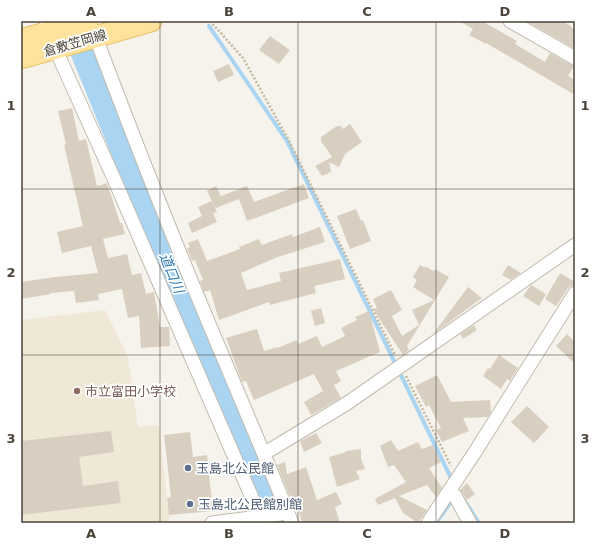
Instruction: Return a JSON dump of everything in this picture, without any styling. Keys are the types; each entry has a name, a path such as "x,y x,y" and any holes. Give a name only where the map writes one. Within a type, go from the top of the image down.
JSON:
{"main road":[{"name":"倉敷笠岡線","path":"21,40 91,26 151,21"},
{"name":"倉敷笠岡線","path":"21,58 50,34"}],"street":[{"path":"510,21 575,58"},
{"path":"91,26 143,161 223,357 265,453 289,516 212,523"},
{"path":"50,34 262,519"},
{"path":"265,453 346,404 575,245"},
{"path":"428,523 575,293"},
{"path":"449,491 455,496 470,523"}],"path":[{"path":"210,21 243,58 288,139 399,368 458,478"}],"shaded area":[{"name":"市立富田小学校","path":"105,310 128,357 138,427 159,425 170,523 21,523 21,320"}],"building":[{"path":"459,21 482,21 517,41 515,44 545,62 550,53 574,66 568,76 575,80 575,95 486,43 469,35 473,29"},
{"path":"526,21 562,21 571,26 575,30 575,49"},
{"path":"270,36 290,50 279,64 259,50"},
{"path":"229,64 234,75 218,82 213,71"},
{"path":"72,108 79,141 86,139 97,186 107,183 125,234 103,239 108,258 127,254 132,275 141,273 146,294 154,292 160,327 169,327 170,346 141,348 139,316 128,318 122,289 98,294 99,300 76,303 74,291 51,293 21,299 21,282 98,273 91,246 62,253 57,232 83,226 64,145 66,144 58,111"},
{"path":"350,124 362,142 345,154 339,167 329,162 331,172 322,176 315,166 332,157 321,141 321,137 337,126 341,126 343,129"},
{"path":"304,184 309,198 247,221 239,199 216,208 214,205 217,212 213,213 217,222 192,233 188,223 202,216 198,207 212,201 207,191 216,186 221,196 247,186 254,202"},
{"path":"356,209 361,221 363,220 371,241 350,249 337,216"},
{"path":"320,227 325,242 275,258 241,273 247,290 281,281 279,273 340,259 345,279 314,286 316,293 270,305 269,302 219,320 210,290 204,292 200,281 203,280 195,260 192,261 187,248 190,247 188,243 198,239 207,261 240,249 239,247 259,239 262,245 292,234 293,237"},
{"path":"420,265 433,271 435,269 449,277 407,346 409,350 403,355 373,309 377,308 373,299 391,290 402,310 392,316 402,336 419,325 412,310 434,300 413,287 417,280 413,277"},
{"path":"508,265 521,273 511,280 502,275"},
{"path":"560,273 575,282 575,284 568,288 556,306 545,299"},
{"path":"531,285 546,294 539,306 523,296"},
{"path":"468,287 482,298 433,334"},
{"path":"321,308 325,323 315,326 311,311"},
{"path":"369,311 380,352 336,371 341,381 334,385 341,398 311,415 304,402 323,391 314,374 254,400 246,381 242,382 226,338 257,329 264,351 277,348 297,340 298,344 317,336 322,347 345,336 341,328 357,320 355,317"},
{"path":"474,325 477,330 463,339 460,334"},
{"path":"567,334 575,342 575,364 556,346"},
{"path":"499,355 518,368 510,381 507,379 501,389 483,376 488,368 490,369"},
{"path":"437,375 451,402 490,400 491,412 488,417 463,418 469,431 442,442 436,430 441,428 429,405 426,407 415,386"},
{"path":"527,406 549,427 534,443 511,422"},
{"path":"111,431 114,452 79,457 83,486 118,481 121,503 21,515 21,441"},
{"path":"190,432 193,457 207,455 213,511 169,515 167,498 171,497 164,435"},
{"path":"316,433 322,443 304,452 300,441"},
{"path":"391,440 398,451 418,442 422,449 433,445 441,462 429,468 442,488 436,497 427,485 399,496 427,510 418,523 403,513 395,498 378,505 375,499 406,482 394,465 388,467 380,446"},
{"path":"361,449 361,459 365,469 356,471 360,479 337,487 329,457 346,451"},
{"path":"285,462 287,474 306,467 317,500 336,492 342,504 335,507 340,523 302,523 295,497 292,498 289,494 277,465"},
{"path":"467,483 475,494 467,500 460,490"}],"waterway":[{"name":"道口川","path":"70,23 256,479 278,523"},
{"path":"209,26 287,141 451,478"},
{"path":"436,523 453,499"},
{"path":"464,500 479,523"}],"place":[{"name":"市立富田小学校","path":"77,391"},
{"name":"玉島北公民館","path":"188,468"},
{"name":"玉島北公民館別館","path":"190,504"}]}
